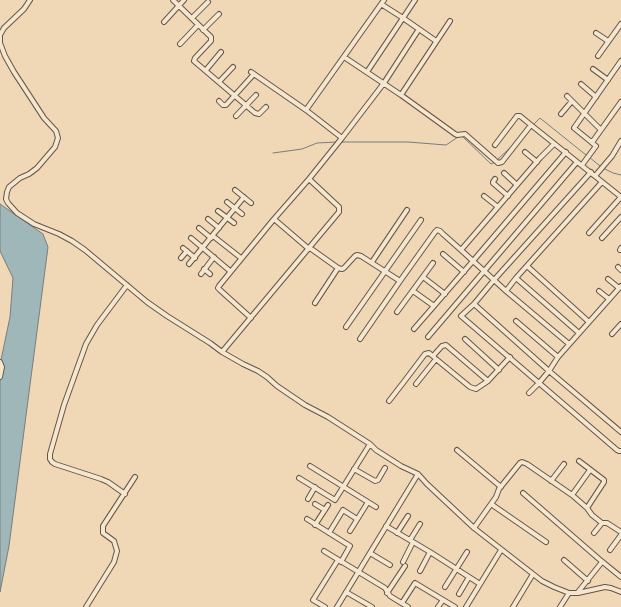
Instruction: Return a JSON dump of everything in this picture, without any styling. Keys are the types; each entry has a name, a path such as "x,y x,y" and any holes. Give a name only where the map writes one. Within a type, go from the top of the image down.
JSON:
{"street":[{"path":"30,0 24,9 4,28 0,35 0,43 14,72 44,118 56,131 58,138 55,147 37,168 20,178 9,187 6,199 17,213 27,221 72,241 85,250 147,302 167,316 222,352 258,371 305,405 328,417 401,466 418,474 426,484 474,528 533,574 554,587 569,592 578,593 606,587 621,592"},
{"path":"173,0 211,37 211,41 196,56 194,61 255,113 259,114 266,107"},
{"path":"164,22 184,0"},
{"path":"366,72 415,0"},
{"path":"192,18 208,2"},
{"path":"306,110 382,2 436,41"},
{"path":"204,30 219,14"},
{"path":"400,95 450,21"},
{"path":"598,56 621,24"},
{"path":"180,44 198,25"},
{"path":"251,318 218,288 219,286 342,138 384,83 418,29"},
{"path":"596,33 608,42"},
{"path":"206,70 221,52"},
{"path":"344,56 455,134 465,134 498,163 502,162 531,125"},
{"path":"582,165 596,146 574,128 621,61"},
{"path":"219,82 233,66"},
{"path":"593,69 608,80"},
{"path":"219,101 225,106 253,73 306,110 342,138"},
{"path":"581,84 596,97"},
{"path":"236,116 256,95"},
{"path":"567,96 601,130"},
{"path":"561,114 572,101"},
{"path":"591,142 593,142 621,102"},
{"path":"495,145 517,116 520,116 621,197 589,233"},
{"path":"595,176 612,156 621,141"},
{"path":"462,250 554,144"},
{"path":"525,152 537,162"},
{"path":"414,329 566,152"},
{"path":"428,337 577,162"},
{"path":"591,172 474,304 461,316 617,450 621,451"},
{"path":"504,173 517,186"},
{"path":"222,352 338,214 340,209 339,207 309,179"},
{"path":"495,179 493,183 508,196"},
{"path":"506,290 602,182"},
{"path":"236,190 251,203"},
{"path":"484,196 498,207"},
{"path":"189,264 244,197"},
{"path":"227,202 242,214"},
{"path":"372,262 407,210"},
{"path":"218,211 234,223"},
{"path":"602,238 621,217"},
{"path":"208,219 219,228"},
{"path":"274,219 309,248 338,268 344,268 357,255 372,262 400,281"},
{"path":"346,327 421,220"},
{"path":"199,228 241,258"},
{"path":"360,338 437,230 462,250 494,280 569,344"},
{"path":"191,238 230,271"},
{"path":"182,248 195,258"},
{"path":"181,258 187,251"},
{"path":"443,254 464,272"},
{"path":"201,274 214,257"},
{"path":"397,312 433,263"},
{"path":"527,266 589,322"},
{"path":"315,303 338,268"},
{"path":"204,269 210,274"},
{"path":"423,277 444,294"},
{"path":"516,278 579,333"},
{"path":"529,393 549,371 569,344 620,287 608,279"},
{"path":"125,494 101,479 55,464 50,459 50,454 64,405 86,344 97,325 127,285"},
{"path":"413,291 434,306"},
{"path":"599,291 609,299"},
{"path":"474,304 549,371 621,432"},
{"path":"516,321 558,357"},
{"path":"612,334 621,324"},
{"path":"465,339 499,370"},
{"path":"416,384 442,346 446,344 488,381"},
{"path":"389,401 425,354 429,353 474,389 488,381 510,358"},
{"path":"0,362 2,367 0,377"},
{"path":"299,478 335,500 370,444"},
{"path":"458,450 501,487"},
{"path":"578,461 604,480 587,508"},
{"path":"474,528 501,487 522,462 572,495 602,523 607,522 621,533 610,550"},
{"path":"551,481 564,464"},
{"path":"310,466 376,507"},
{"path":"354,469 375,482 378,480 385,468"},
{"path":"572,495 590,470"},
{"path":"337,607 418,474"},
{"path":"86,607 114,562 117,552 114,541 102,532 104,526 125,494 134,477"},
{"path":"308,499 315,487"},
{"path":"523,493 621,577"},
{"path":"350,531 368,502"},
{"path":"315,504 325,510"},
{"path":"315,525 328,504"},
{"path":"491,504 546,542"},
{"path":"329,533 343,510 357,519"},
{"path":"397,533 408,516"},
{"path":"306,519 350,546 313,600 325,607"},
{"path":"594,533 602,523"},
{"path":"387,593 404,564 420,524"},
{"path":"386,526 480,584"},
{"path":"466,607 501,550"},
{"path":"324,551 385,588 387,593 408,607"},
{"path":"420,571 430,552"},
{"path":"445,588 467,552"},
{"path":"370,553 390,565"},
{"path":"564,560 588,581"},
{"path":"578,593 602,562"},
{"path":"513,607 533,574"},
{"path":"459,594 469,577"},
{"path":"402,603 415,583 455,607"},
{"path":"346,592 372,607"},
{"path":"560,607 569,592"},
{"path":"438,607 443,600"}],"water":[{"path":"0,204 43,234 48,247 9,546 0,592 0,369 10,317 13,278 0,251"}],"waterway":[{"path":"533,125 540,118 586,155"},
{"path":"462,136 491,164 495,162"},
{"path":"342,142 408,142 446,145 458,137"},
{"path":"273,153 302,149 317,143 337,142"},
{"path":"497,160 512,146"},
{"path":"589,157 600,166"},
{"path":"603,168 621,175"}]}
